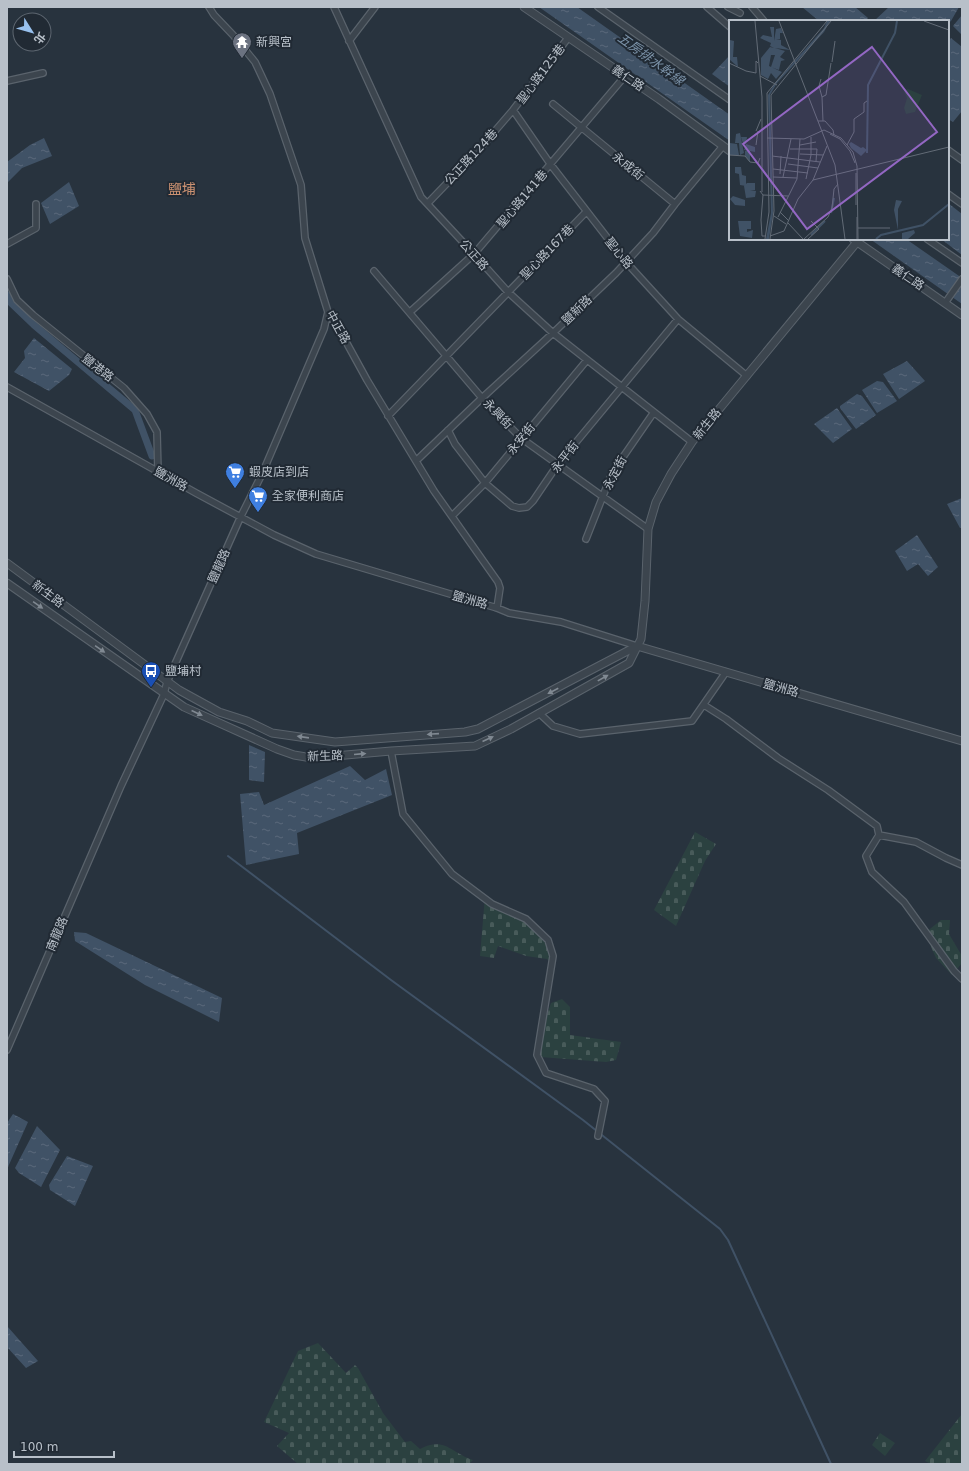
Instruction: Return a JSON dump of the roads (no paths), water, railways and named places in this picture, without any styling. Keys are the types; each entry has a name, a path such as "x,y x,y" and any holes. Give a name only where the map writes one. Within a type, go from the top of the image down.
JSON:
{"street":[{"name":"中正路","path":"209,7 214,15 255,62 270,94 301,186 305,238 328,312 339,329 366,380 417,460 434,491 498,582 500,588 497,608"},
{"name":"公正路","path":"334,7 421,197 508,292 553,333 692,442"},
{"path":"349,41 375,7"},
{"name":"義仁路","path":"524,7 659,99 729,150"},
{"path":"598,7 729,99"},
{"path":"706,7 729,26"},
{"path":"728,7 740,13"},
{"path":"752,7 763,20"},
{"name":"聖心路125巷","path":"513,110 568,38"},
{"path":"7,80 43,73"},
{"name":"聖心路141巷","path":"410,312 474,254 625,76"},
{"name":"永成街","path":"553,104 675,204"},
{"name":"聖心路","path":"513,110 551,165 626,262 678,319 747,376"},
{"name":"公正路124巷","path":"428,203 476,153 513,110"},
{"name":"鹽新路","path":"417,460 553,333 626,262 653,233 723,146"},
{"path":"949,151 962,160"},
{"path":"949,195 962,204"},
{"path":"7,244 36,228 36,204"},
{"name":"聖心路167巷","path":"388,416 586,212"},
{"name":"義仁路","path":"857,240 946,301 962,315"},
{"name":"新生路","path":"7,583 184,707 251,738 294,755 312,758 475,746 511,729 629,663 641,639 645,601 648,529 656,502 671,474 692,442 857,240"},
{"path":"928,240 962,263"},
{"name":"永興街","path":"374,271 482,398 521,438 648,529"},
{"name":"鹽港路","path":"7,279 17,300 32,315 124,388 147,414 157,432 158,472"},
{"path":"946,301 962,279"},
{"name":"鹽龍路","path":"107,818 164,694 167,682 241,516 262,474 324,329 328,312"},
{"name":"永平街","path":"448,430 455,444 485,483 512,506 519,508 527,507 533,501 558,464 678,319"},
{"name":"永安街","path":"452,516 485,483 587,360"},
{"name":"鹽洲路","path":"7,387 274,535 316,554 497,608 509,613 561,622 637,646 962,741"},
{"name":"永定街","path":"586,539 612,473 654,412"},
{"name":"新生路","path":"7,563 179,690 220,712 247,721 272,733 335,742 478,730 637,646"},
{"path":"539,713 552,726 580,734 692,721 726,672"},
{"path":"704,705 726,719 778,758 828,790 877,826 879,835 866,856 872,872 904,902 954,971 962,979"},
{"path":"391,751 403,814 452,874 492,904 526,919 548,940 553,956 537,1055 546,1073 594,1089 605,1100 598,1136"},
{"name":"南龍路","path":"7,1050 107,818"},
{"path":"879,835 916,842 962,865"}],"water":[{"path":"539,7 577,7 729,114 729,140"},
{"path":"802,7 855,7 868,18 866,20 818,20"},
{"path":"889,7 959,7 949,22 949,20 875,20"},
{"path":"962,15 962,35 953,26"},
{"path":"951,38 962,47 962,111 953,122 949,120 949,40"},
{"path":"729,56 729,86 712,74"},
{"path":"44,138 52,156 22,168 8,182 7,162 30,145"},
{"path":"69,182 79,206 50,224 41,203"},
{"path":"949,204 962,214 962,255 942,240 949,240"},
{"path":"871,240 907,240 962,278 962,304"},
{"path":"34,338 72,369 69,375 49,391 14,372 25,358 24,351"},
{"path":"907,361 925,381 899,399 883,374"},
{"path":"877,381 883,382 897,401 877,413 862,390"},
{"path":"857,394 862,396 876,415 856,429 840,406"},
{"path":"837,408 852,429 833,443 814,424"},
{"path":"962,498 962,528 960,528 947,504"},
{"path":"917,535 938,567 928,576 918,564 907,571 895,551"},
{"path":"249,745 265,752 264,782 249,780"},
{"path":"350,766 365,780 386,769 392,795 297,833 299,854 246,865 240,794 259,792 264,805"},
{"path":"74,932 86,933 222,998 219,1022 145,985 75,941"},
{"path":"13,1114 28,1122 8,1167 7,1123"},
{"path":"37,1126 60,1150 41,1187 19,1173 15,1168"},
{"path":"67,1156 93,1166 75,1206 50,1190 49,1185"},
{"path":"7,1326 38,1361 26,1368 7,1347"}],"waterway":[{"path":"7,295 11,303 34,325 135,410 152,456"},
{"path":"228,856 391,980 583,1120 720,1229 728,1240 831,1464"}],"place":[{"name":"新興宮","path":"242,59"},
{"name":"蝦皮店到店","path":"235,489"},
{"name":"全家便利商店","path":"258,513"},
{"name":"鹽埔村","path":"151,688"}],"district":[{"name":"鹽埔","path":"182,189"}],"water label":[{"name":"五房排水幹線","path":"651,59"}]}
